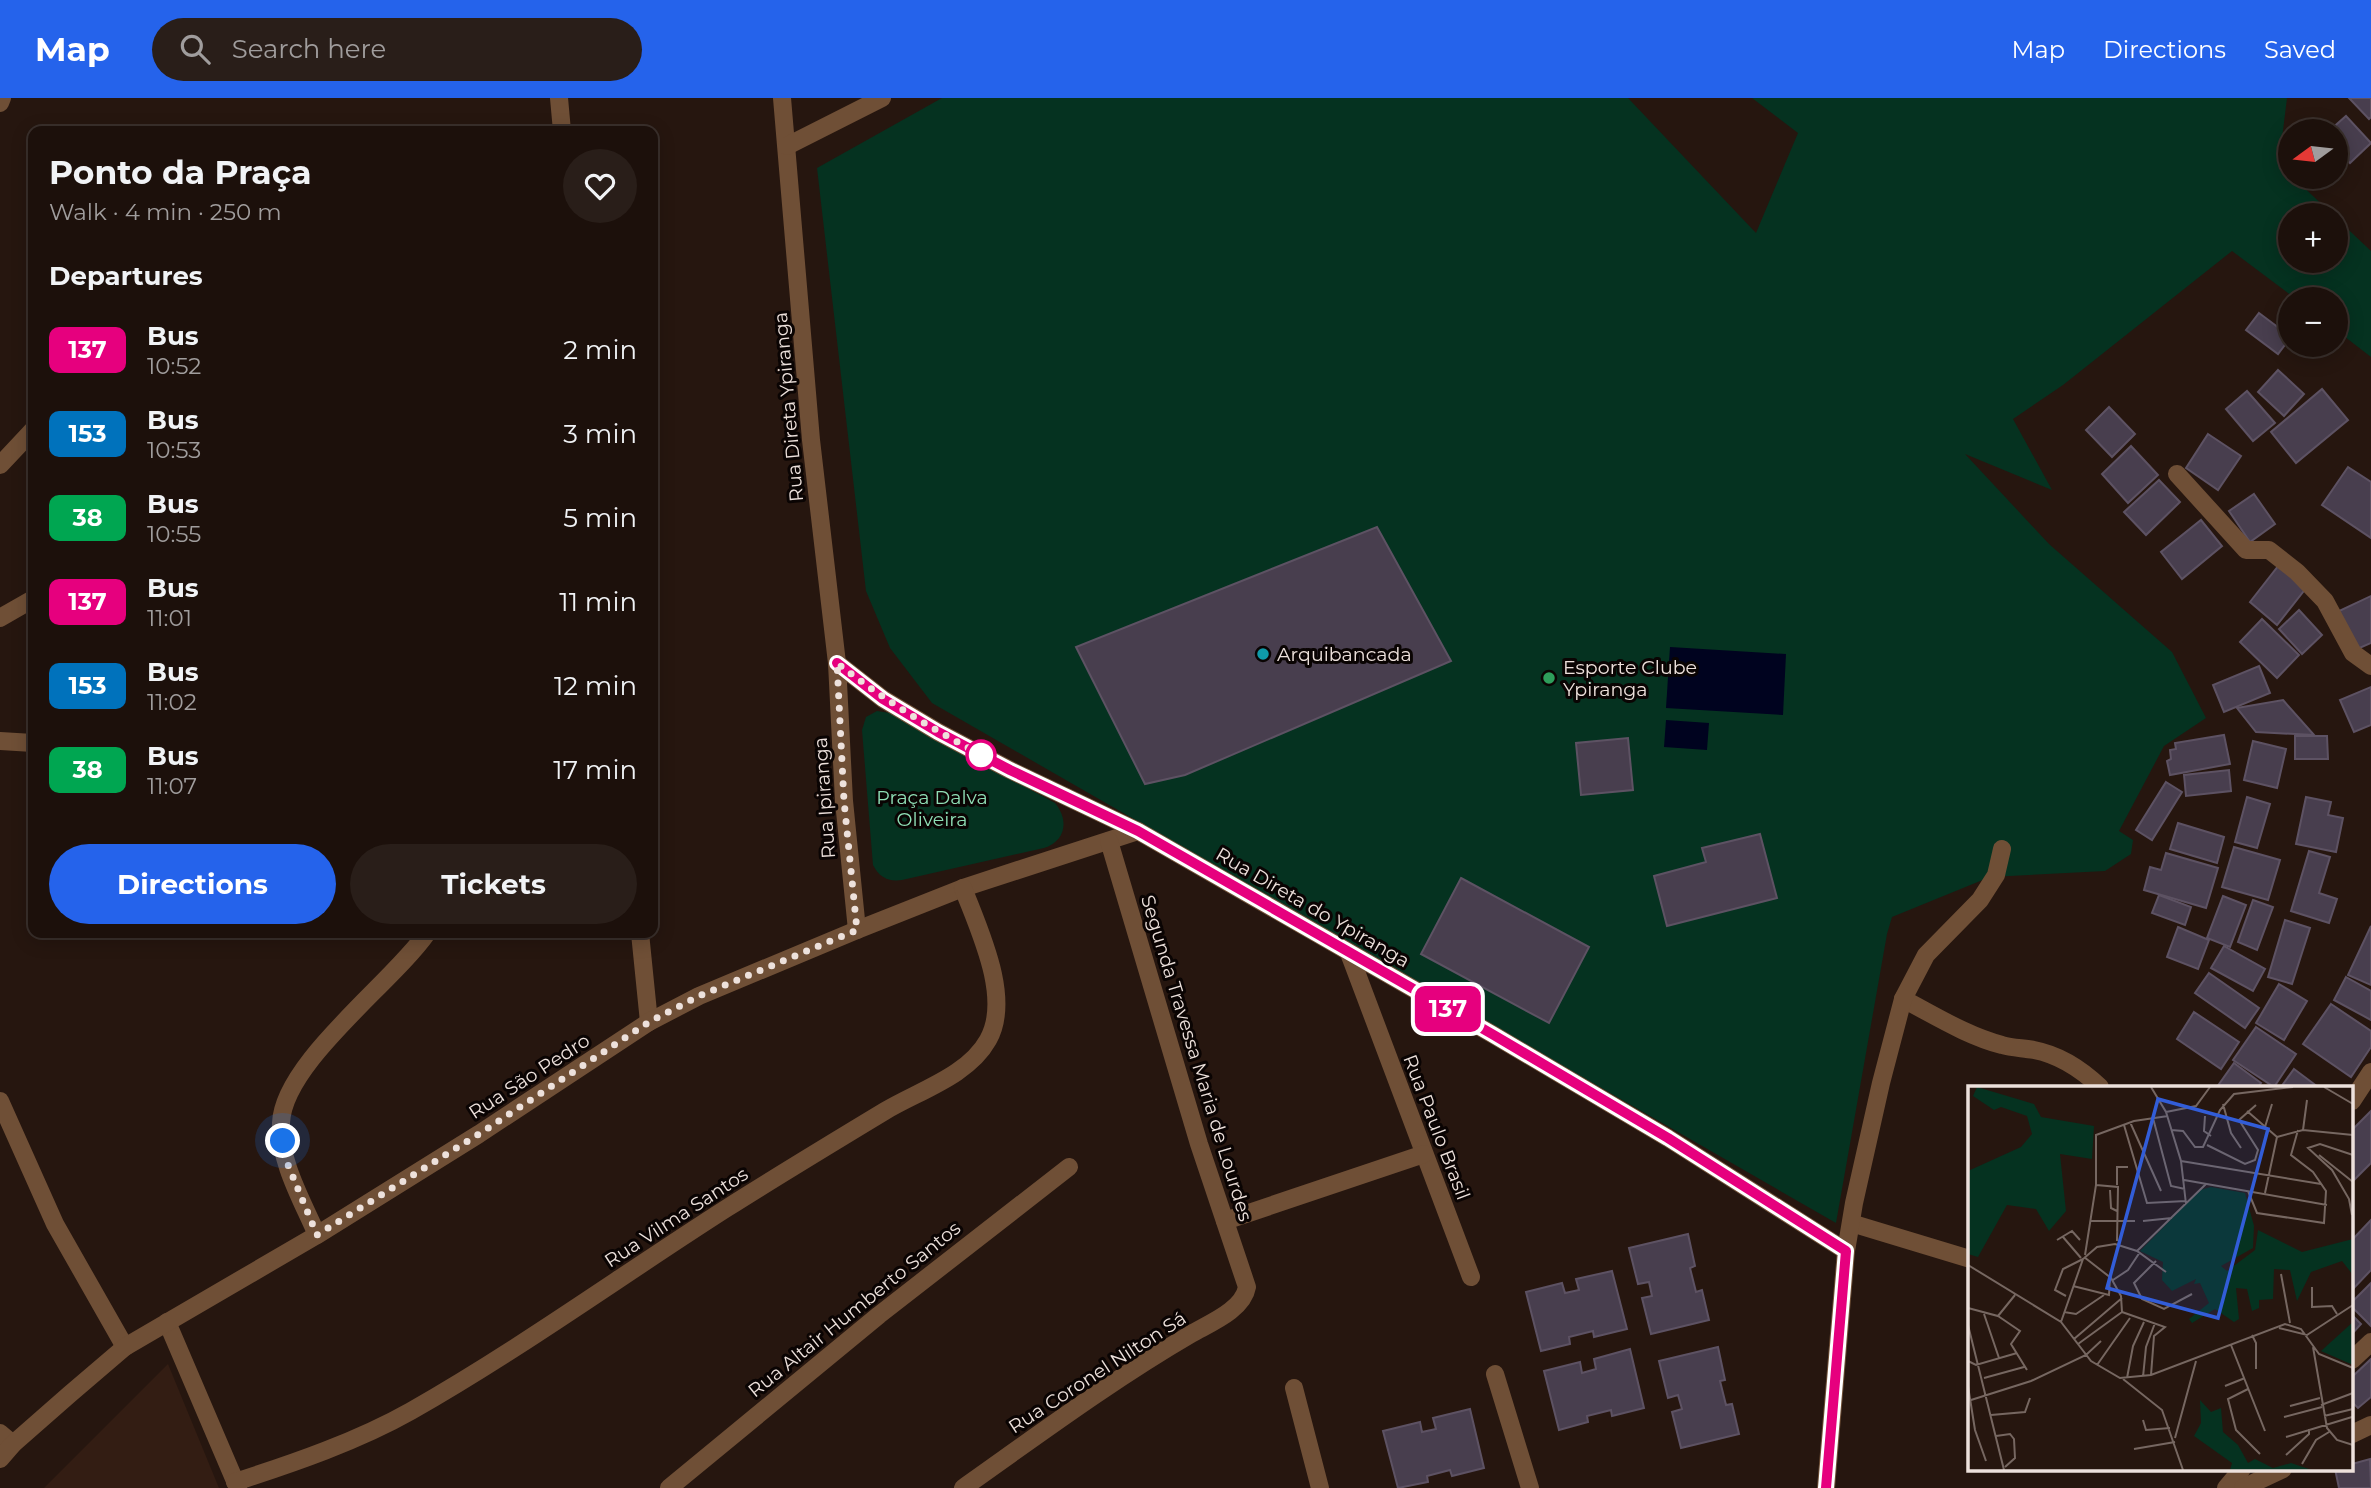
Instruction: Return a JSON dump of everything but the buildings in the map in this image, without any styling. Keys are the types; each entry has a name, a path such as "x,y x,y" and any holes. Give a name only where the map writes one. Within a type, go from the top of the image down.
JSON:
{"street":[{"path":"559,98 562,126"},
{"path":"782,98 787,146 882,98"},
{"name":"Rua Direta Ypiranga","path":"787,146 813,453 837,663"},
{"path":"1,464 28,435"},
{"path":"2177,474 2246,550 2269,550 2297,572 2325,601 2353,653 2371,666"},
{"path":"0,618 28,602"},
{"name":"Rua Direta do Ypiranga","path":"837,663 883,699 938,732 1010,770 1138,831 1492,1034 1668,1138 1846,1251"},
{"name":"Rua Ipiranga","path":"837,663 844,801 857,930"},
{"path":"0,741 28,743"},
{"name":"Rua São Pedro","path":"0,1459 6,1439 125,1347 317,1235 479,1134 649,1022 699,996 963,888 1138,831"},
{"name":"Segunda Travessa Maria de Lourdes","path":"1109,841 1195,1130 1247,1287"},
{"path":"1826,1488 1846,1251 1863,1158 1903,999 1926,955 1980,900 1996,875 2002,849"},
{"name":"Rua Vilma Santos","path":"237,1485 340,1444 410,1412 727,1208 970,1062 988,1040 995,1021 997,995 988,954 963,888"},
{"path":"317,1235 286,1160 281,1123 286,1098 300,1073 422,938"},
{"path":"640,938 649,1022"},
{"name":"Rua Paulo Brasil","path":"1349,953 1471,1277"},
{"path":"1903,999 1968,1032 2001,1045 2038,1051 2064,1060 2099,1086"},
{"path":"2354,1098 2371,1072"},
{"path":"0,1101 55,1224 125,1347"},
{"path":"1225,1221 1424,1154"},
{"name":"Rua Altair Humberto Santos","path":"668,1488 879,1315 1069,1167"},
{"path":"1851,1223 1968,1258"},
{"name":"Rua Coronel Nilton Sá","path":"962,1488 1146,1361 1219,1318 1245,1296 1247,1287"},
{"path":"167,1322 237,1485"},
{"path":"2354,1358 2371,1342"},
{"path":"1494,1374 1530,1488"},
{"path":"1294,1388 1320,1488"},
{"path":"2354,1433 2371,1425"},
{"path":"2226,1488 2241,1470"},
{"path":"2243,1488 2281,1470"}],"shaded area":[{"path":"168,1364 219,1488 44,1488"}],"green space":[{"name":"Esporte Clube Ypiranga","path":"942,98 1628,98 1756,233 1798,133 1752,98 2287,98 2284,119 2278,119 2278,189 2306,189 2320,203 2278,203 2278,273 2348,273 2348,229 2371,251 2371,357 2348,339 2348,287 2280,287 2232,251 2063,385 2013,419 2052,490 1965,454 2049,544 2172,652 2206,718 2164,746 2119,831 2133,840 2131,854 2105,871 1990,877 1892,917 1836,1223 932,703 890,648 866,591 817,168"},
{"name":"Praça Dalva Oliveira","path":"877,711 890,713 1055,803 1062,816 1061,835 1044,848 902,880 881,876 873,865 862,730 866,717"}],"water":[{"path":"1670,647 1786,654 1783,715 1666,708"},
{"path":"1666,720 1709,723 1707,750 1664,747"}],"bus line":[{"name":"137","path":"837,663 883,699 938,732 1010,770 1138,831 1492,1034 1668,1138 1846,1251 1826,1488"}],"place":[{"name":"Arquibancada","path":"1263,654"},
{"name":"Esporte Clube Ypiranga","path":"1549,678"}],"route":[{"path":"283,1141 286,1160 317,1235 479,1134 649,1022 699,996 857,930 844,801 837,663 883,699 986,757 981,755"}]}
